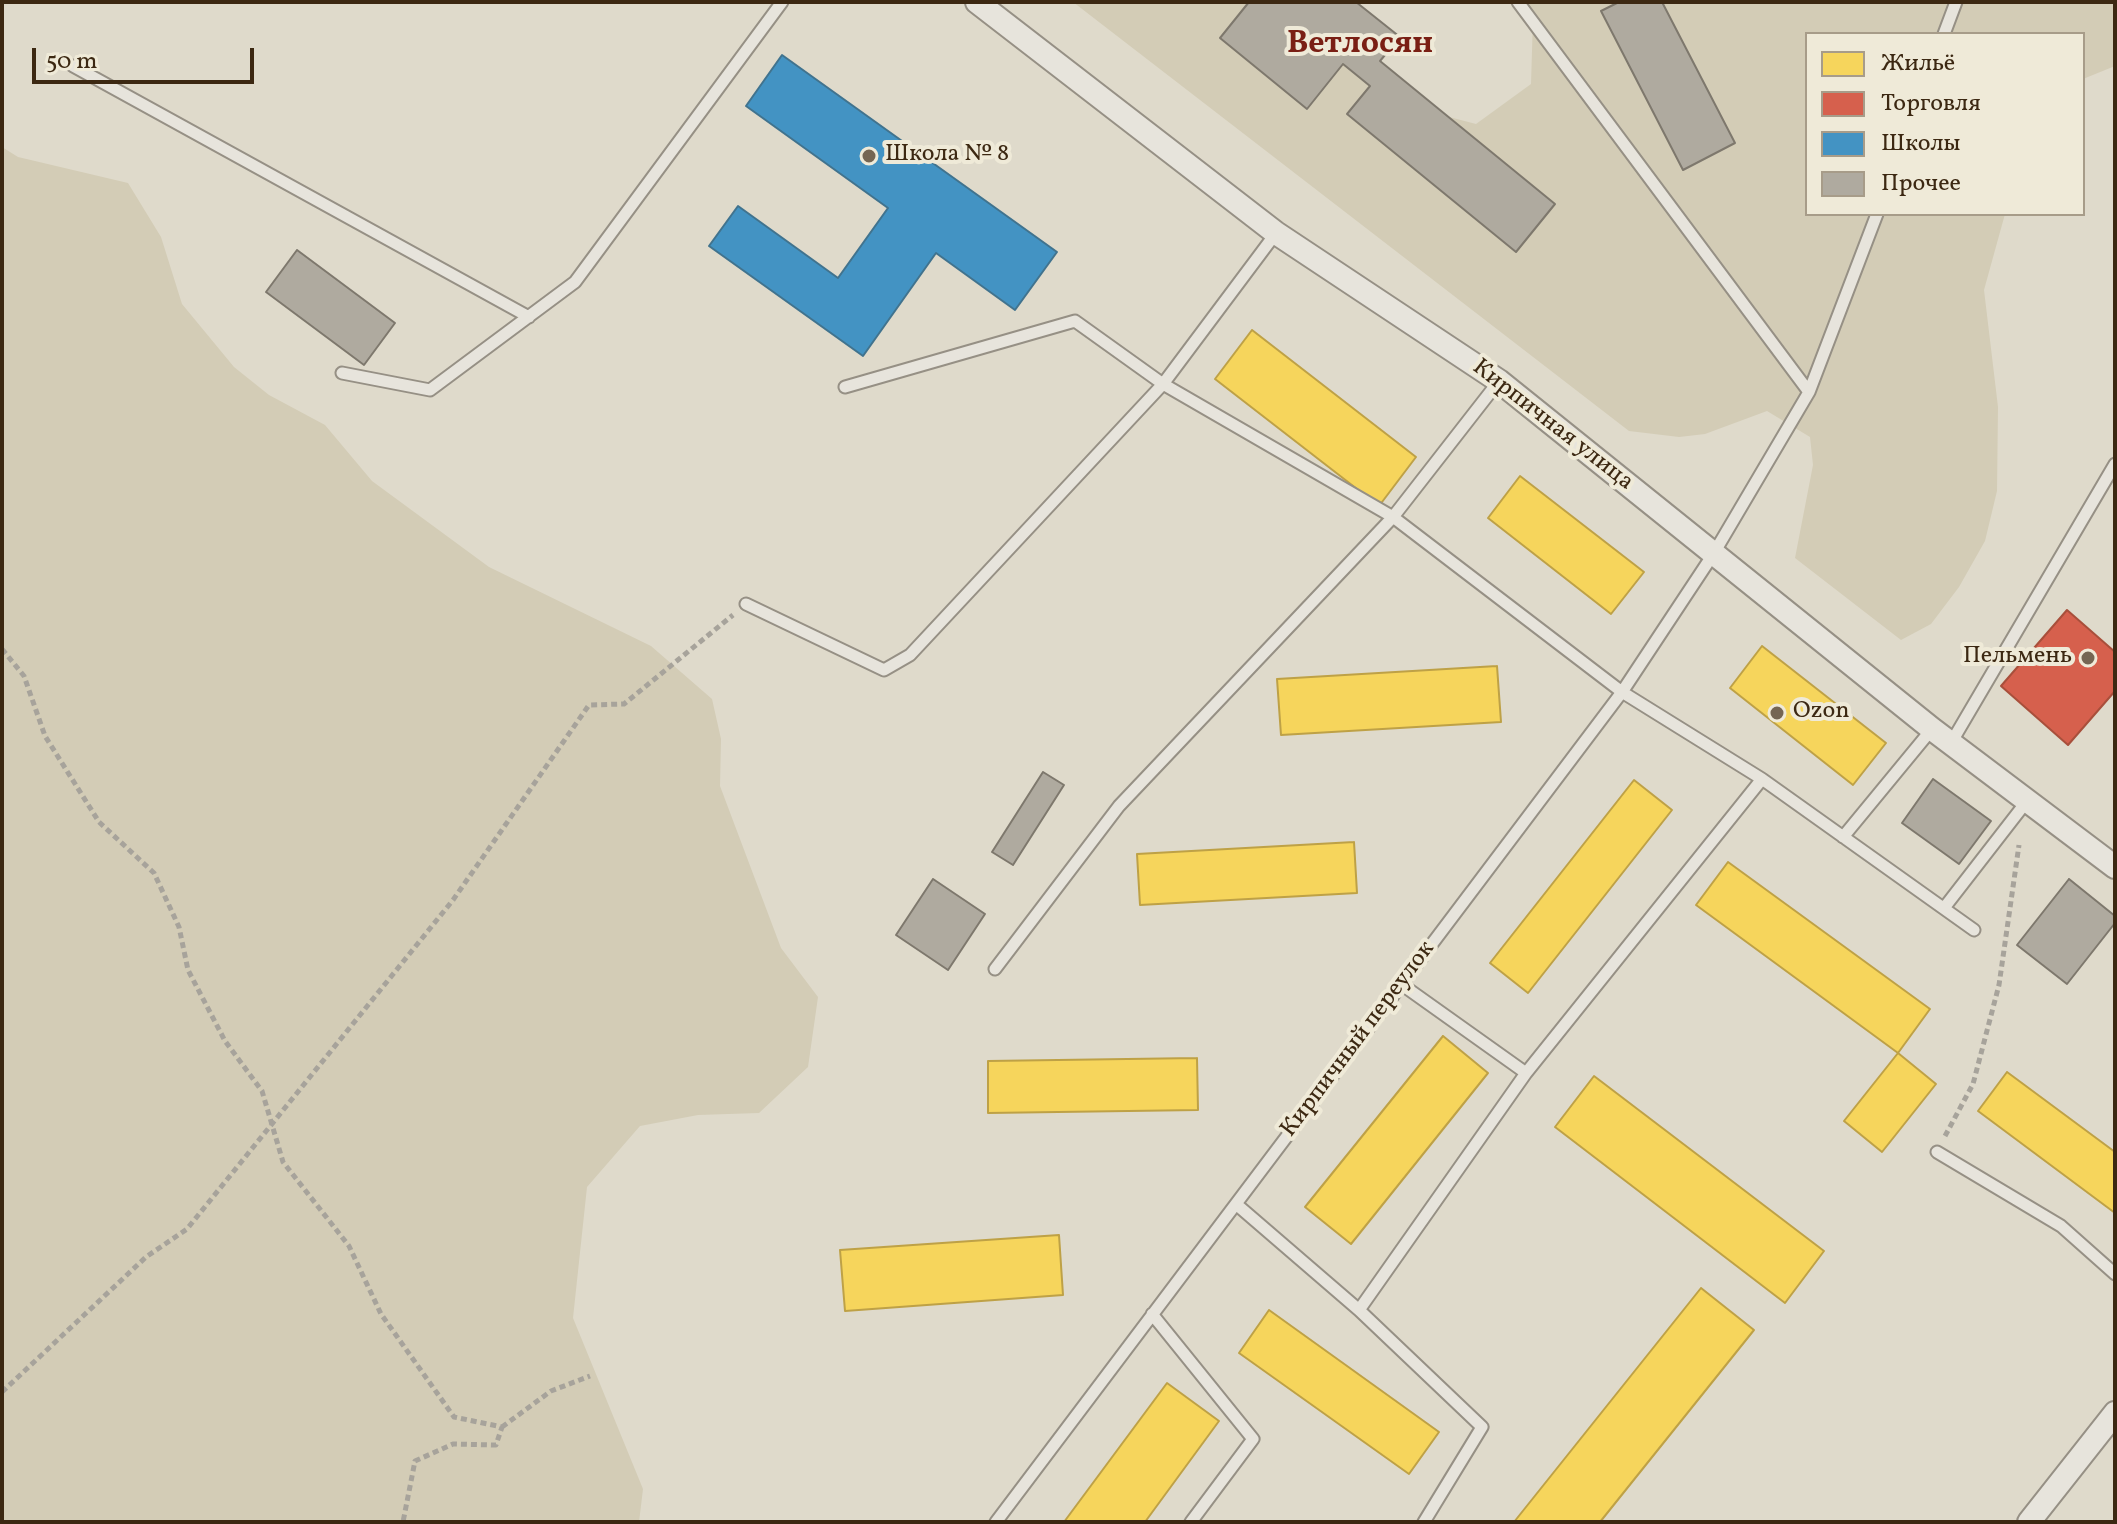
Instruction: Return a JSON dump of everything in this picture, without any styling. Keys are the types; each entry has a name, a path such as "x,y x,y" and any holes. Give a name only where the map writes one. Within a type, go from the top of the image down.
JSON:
{"street":[{"name":"Кирпичная улица","path":"977,2 1276,233 1499,381 1932,729 2115,867"},
{"path":"2029,1522 2115,1413"}],"lane":[{"path":"342,373 430,390 575,282 782,2"},
{"path":"1518,2 1809,392"},
{"path":"1945,32 1956,2"},
{"path":"73,66 529,317"},
{"name":"Кирпичный переулок","path":"996,1522 1622,692 1714,553 1809,392 1876,216"},
{"path":"746,604 884,670 910,655 1163,384 1276,233"},
{"path":"845,387 1075,321 1163,384 1393,517 1622,692 1762,779 1974,930"},
{"path":"995,969 1119,806 1393,517 1499,381"},
{"path":"1951,743 2115,464"},
{"path":"1843,837 1932,729"},
{"path":"1359,1310 1526,1073 1762,779"},
{"path":"1944,908 2027,801"},
{"path":"1401,984 1526,1073"},
{"path":"1937,1152 2061,1226 2115,1274"},
{"path":"1236,1204 1359,1310 1482,1427 1424,1522"},
{"path":"1152,1314 1253,1439 1191,1522"}],"path":[{"path":"2,1392 146,1257 187,1229 453,900 589,705 624,704 746,604"},
{"path":"2,649 24,676 45,736 99,822 154,873 179,927 188,970 225,1041 262,1091 283,1162 349,1246 381,1314 454,1417 502,1427"},
{"path":"1937,1152 1973,1084 1999,985 2027,801"},
{"path":"403,1522 415,1461 453,1444 496,1445 502,1427 551,1391 590,1376"}],"shaded area":[{"path":"1073,2 1265,2 1411,107 1476,124 1531,84 1533,18 1527,2 2115,2 2115,66 2085,78 2085,32 1805,32 1805,216 2004,216 1984,290 1998,407 1997,491 1985,541 1959,587 1931,624 1901,640 1795,558 1813,465 1810,437 1767,411 1705,434 1679,437 1629,431"},
{"path":"2,147 18,157 128,183 161,237 182,304 234,367 269,395 325,425 372,481 489,567 651,646 712,699 721,739 720,786 781,948 818,997 808,1067 759,1113 698,1115 640,1126 587,1187 573,1318 643,1489 639,1522 2,1522"}],"building: Жильё":[{"path":"1252,330 1416,457 1379,506 1215,379"},
{"path":"1520,476 1644,572 1611,614 1488,518"},
{"path":"1762,646 1886,743 1853,785 1730,688"},
{"path":"1497,666 1501,722 1281,735 1277,679"},
{"path":"1634,780 1672,810 1528,993 1490,963"},
{"path":"1354,842 1357,893 1140,905 1137,854"},
{"path":"1728,862 1930,1009 1898,1053 1696,905"},
{"path":"1443,1036 1488,1073 1351,1244 1305,1207"},
{"path":"1898,1053 1936,1084 1882,1152 1844,1121"},
{"path":"1197,1058 1198,1110 988,1113 988,1061"},
{"path":"2007,1072 2115,1152 2115,1213 1978,1111"},
{"path":"1594,1076 1824,1251 1785,1303 1555,1127"},
{"path":"1059,1235 1063,1295 845,1311 840,1250"},
{"path":"1701,1288 1754,1330 1600,1522 1514,1522"},
{"path":"1269,1310 1439,1432 1409,1474 1239,1353"},
{"path":"1167,1383 1219,1421 1145,1522 1064,1522"}],"building: Торговля":[{"path":"2067,610 2115,652 2115,691 2068,745 2001,686"}],"building: Школы":[{"name":"Школа № 8","path":"782,55 1057,252 1015,310 936,253 863,356 709,246 738,206 838,278 888,208 746,106"}],"building: Прочее":[{"path":"1249,2 1356,2 1400,37 1380,61 1555,204 1516,252 1347,114 1370,86 1343,64 1307,109 1220,38"},
{"path":"1619,2 1662,2 1735,143 1683,170 1601,11"},
{"path":"297,250 395,323 364,365 266,292"},
{"path":"1043,772 1064,785 1013,865 992,852"},
{"path":"1933,779 1991,821 1959,864 1902,823"},
{"path":"933,879 985,914 948,970 896,935"},
{"path":"2069,879 2115,916 2115,923 2067,984 2017,945"}],"place":[{"name":"Школа № 8","path":"869,156"},
{"name":"Пельмень","path":"2088,658"},
{"name":"Ozon","path":"1777,713"}],"district":[{"name":"Ветлосян","path":"1360,46"}]}
